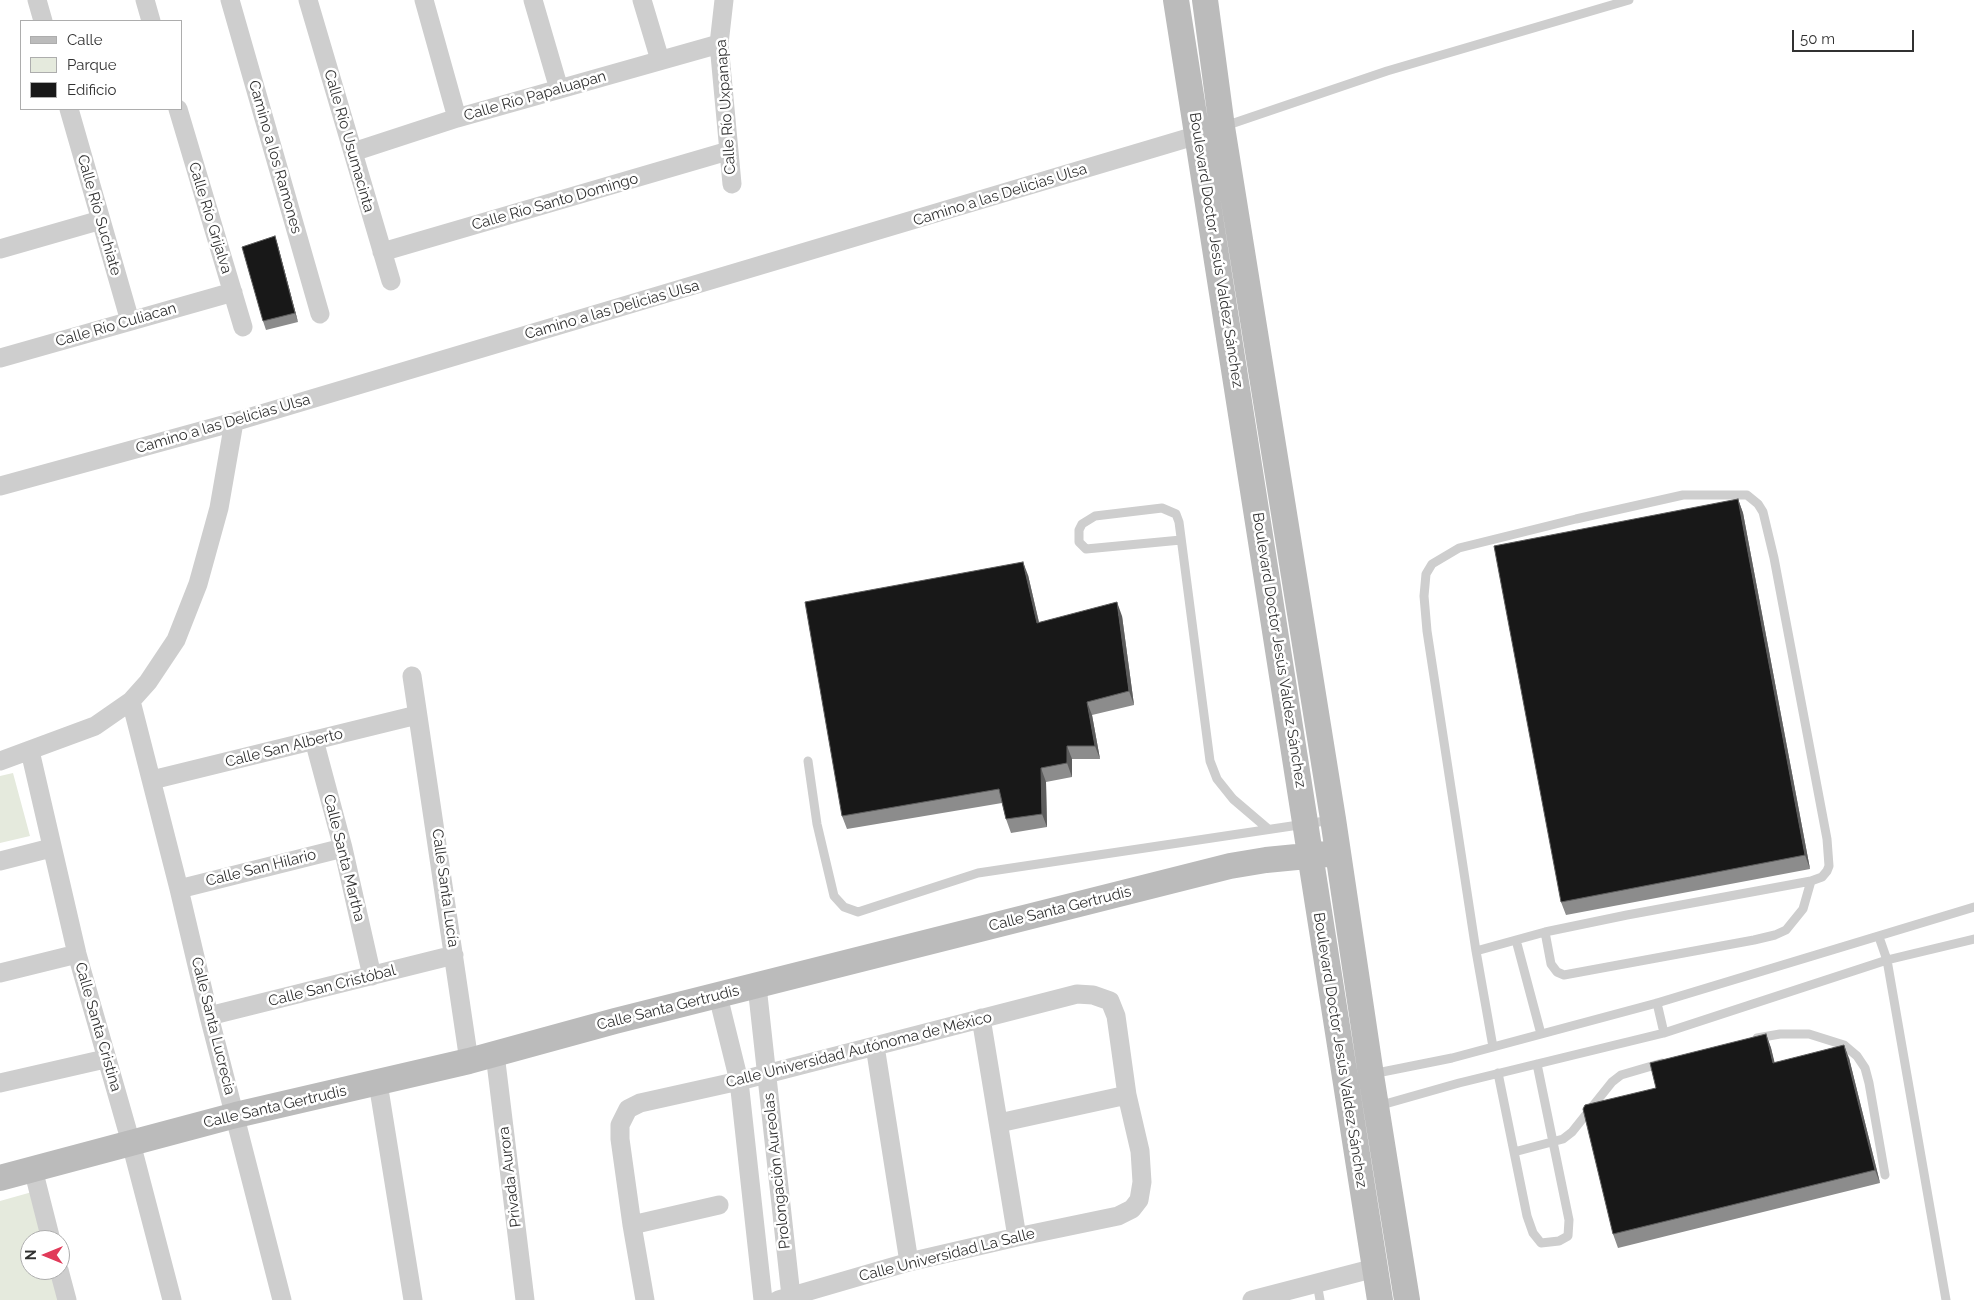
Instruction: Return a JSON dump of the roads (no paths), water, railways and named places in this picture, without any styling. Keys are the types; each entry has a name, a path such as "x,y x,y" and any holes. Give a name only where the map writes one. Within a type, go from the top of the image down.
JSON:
{"main road":[{"name":"Boulevard Doctor Jesús Valdez Sánchez","path":"1176,0 1380,1300"},
{"name":"Boulevard Doctor Jesús Valdez Sánchez","path":"1205,0 1222,127 1333,819 1407,1300"},
{"name":"Calle Santa Gertrudis","path":"0,1178 236,1115 469,1061 1230,866 1309,854 1338,853"}],"street":[{"path":"37,0 43,20"},
{"path":"145,0 151,20"},
{"name":"Camino a los Ramones","path":"230,0 320,314"},
{"name":"Calle Río Usumacinta","path":"308,0 391,281"},
{"path":"424,0 457,118"},
{"path":"533,0 559,89"},
{"path":"642,0 660,60"},
{"name":"Calle Río Uxpanapa","path":"724,0 719,44 732,184"},
{"name":"Calle Río Papaluapan","path":"353,152 457,118 719,44"},
{"name":"Calle Río Suchiate","path":"68,110 130,321"},
{"name":"Calle Río Grijalva","path":"178,110 243,327"},
{"name":"Camino a las Delicias Ulsa","path":"0,486 234,422 1222,127"},
{"name":"Calle Río Santo Domingo","path":"382,252 728,151"},
{"path":"0,247 101,220"},
{"name":"Calle Río Culiacan","path":"0,358 232,292"},
{"path":"0,761 30,752 95,726 131,701 161,664 176,640 190,607 219,508 234,422"},
{"name":"Calle Santa Lucía","path":"412,676 469,1061"},
{"name":"Calle Santa Lucrecia","path":"131,701 179,889 208,1016 236,1115 282,1300"},
{"name":"Calle San Alberto","path":"152,780 417,715"},
{"name":"Calle Santa Martha","path":"314,740 343,848 372,976"},
{"name":"Calle Santa Cristina","path":"30,752 77,954 131,1143 172,1300"},
{"path":"0,861 51,848"},
{"name":"Calle San Hilario","path":"179,889 343,848"},
{"path":"0,973 77,954"},
{"name":"Calle San Cristóbal","path":"208,1016 454,955"},
{"name":"Prolongación Aureolas","path":"757,986 767,1074 784,1298"},
{"name":"Calle Universidad Autónoma de México","path":"632,1224 620,1125 628,1109 640,1103 739,1082 1077,994 1104,998 1113,1006 1127,1095"},
{"name":"Prolongación Aureolas","path":"718,996 739,1082 763,1300"},
{"path":"982,1018 1017,1237"},
{"path":"875,1046 909,1262"},
{"name":"Privada Aurora","path":"494,1054 525,1300"},
{"path":"0,1082 106,1059"},
{"path":"378,1083 413,1300"},
{"path":"1000,1123 1127,1095"},
{"name":"Calle Universidad La Salle","path":"784,1298 909,1262 1118,1216 1132,1209 1139,1200 1142,1182 1140,1150 1127,1095"},
{"path":"33,1169 48,1230"},
{"path":"646,1300 632,1224 720,1205"},
{"path":"1252,1300 1319,1292 1375,1268"},
{"path":"62,1280 67,1300"}],"lane":[{"path":"1222,127 1387,71 1629,0"},
{"path":"1476,951 1545,932 1811,882 1825,874 1829,866 1827,839 1774,558 1763,512 1758,504 1747,495 1683,494 1459,548 1432,564 1426,574 1424,596 1427,631 1476,951 1493,1047"},
{"path":"1181,540 1086,549 1079,542 1078,530 1082,524 1095,516 1162,508 1176,514 1179,522 1210,761 1217,780 1233,799 1268,828"},
{"path":"808,761 817,824 834,896 844,908 858,912 978,873 1333,819"},
{"path":"1545,932 1551,964 1557,972 1564,975 1745,942 1775,935 1786,930 1803,909 1811,882"},
{"path":"1371,1074 1452,1058 1657,1003 1974,907"},
{"path":"1879,937 1887,960 1946,1300"},
{"path":"1376,1106 1498,1073 1664,1033 1887,960 1974,939"},
{"path":"1516,940 1541,1034"},
{"path":"1657,1003 1664,1033"},
{"path":"1746,1041 1780,1034 1809,1034 1844,1045 1857,1056 1865,1068 1869,1083 1885,1175"},
{"path":"1514,1152 1553,1142 1572,1132 1612,1082 1621,1075 1668,1061"},
{"path":"1498,1073 1533,1233 1541,1243 1559,1241 1568,1236 1569,1220 1537,1064"}]}
